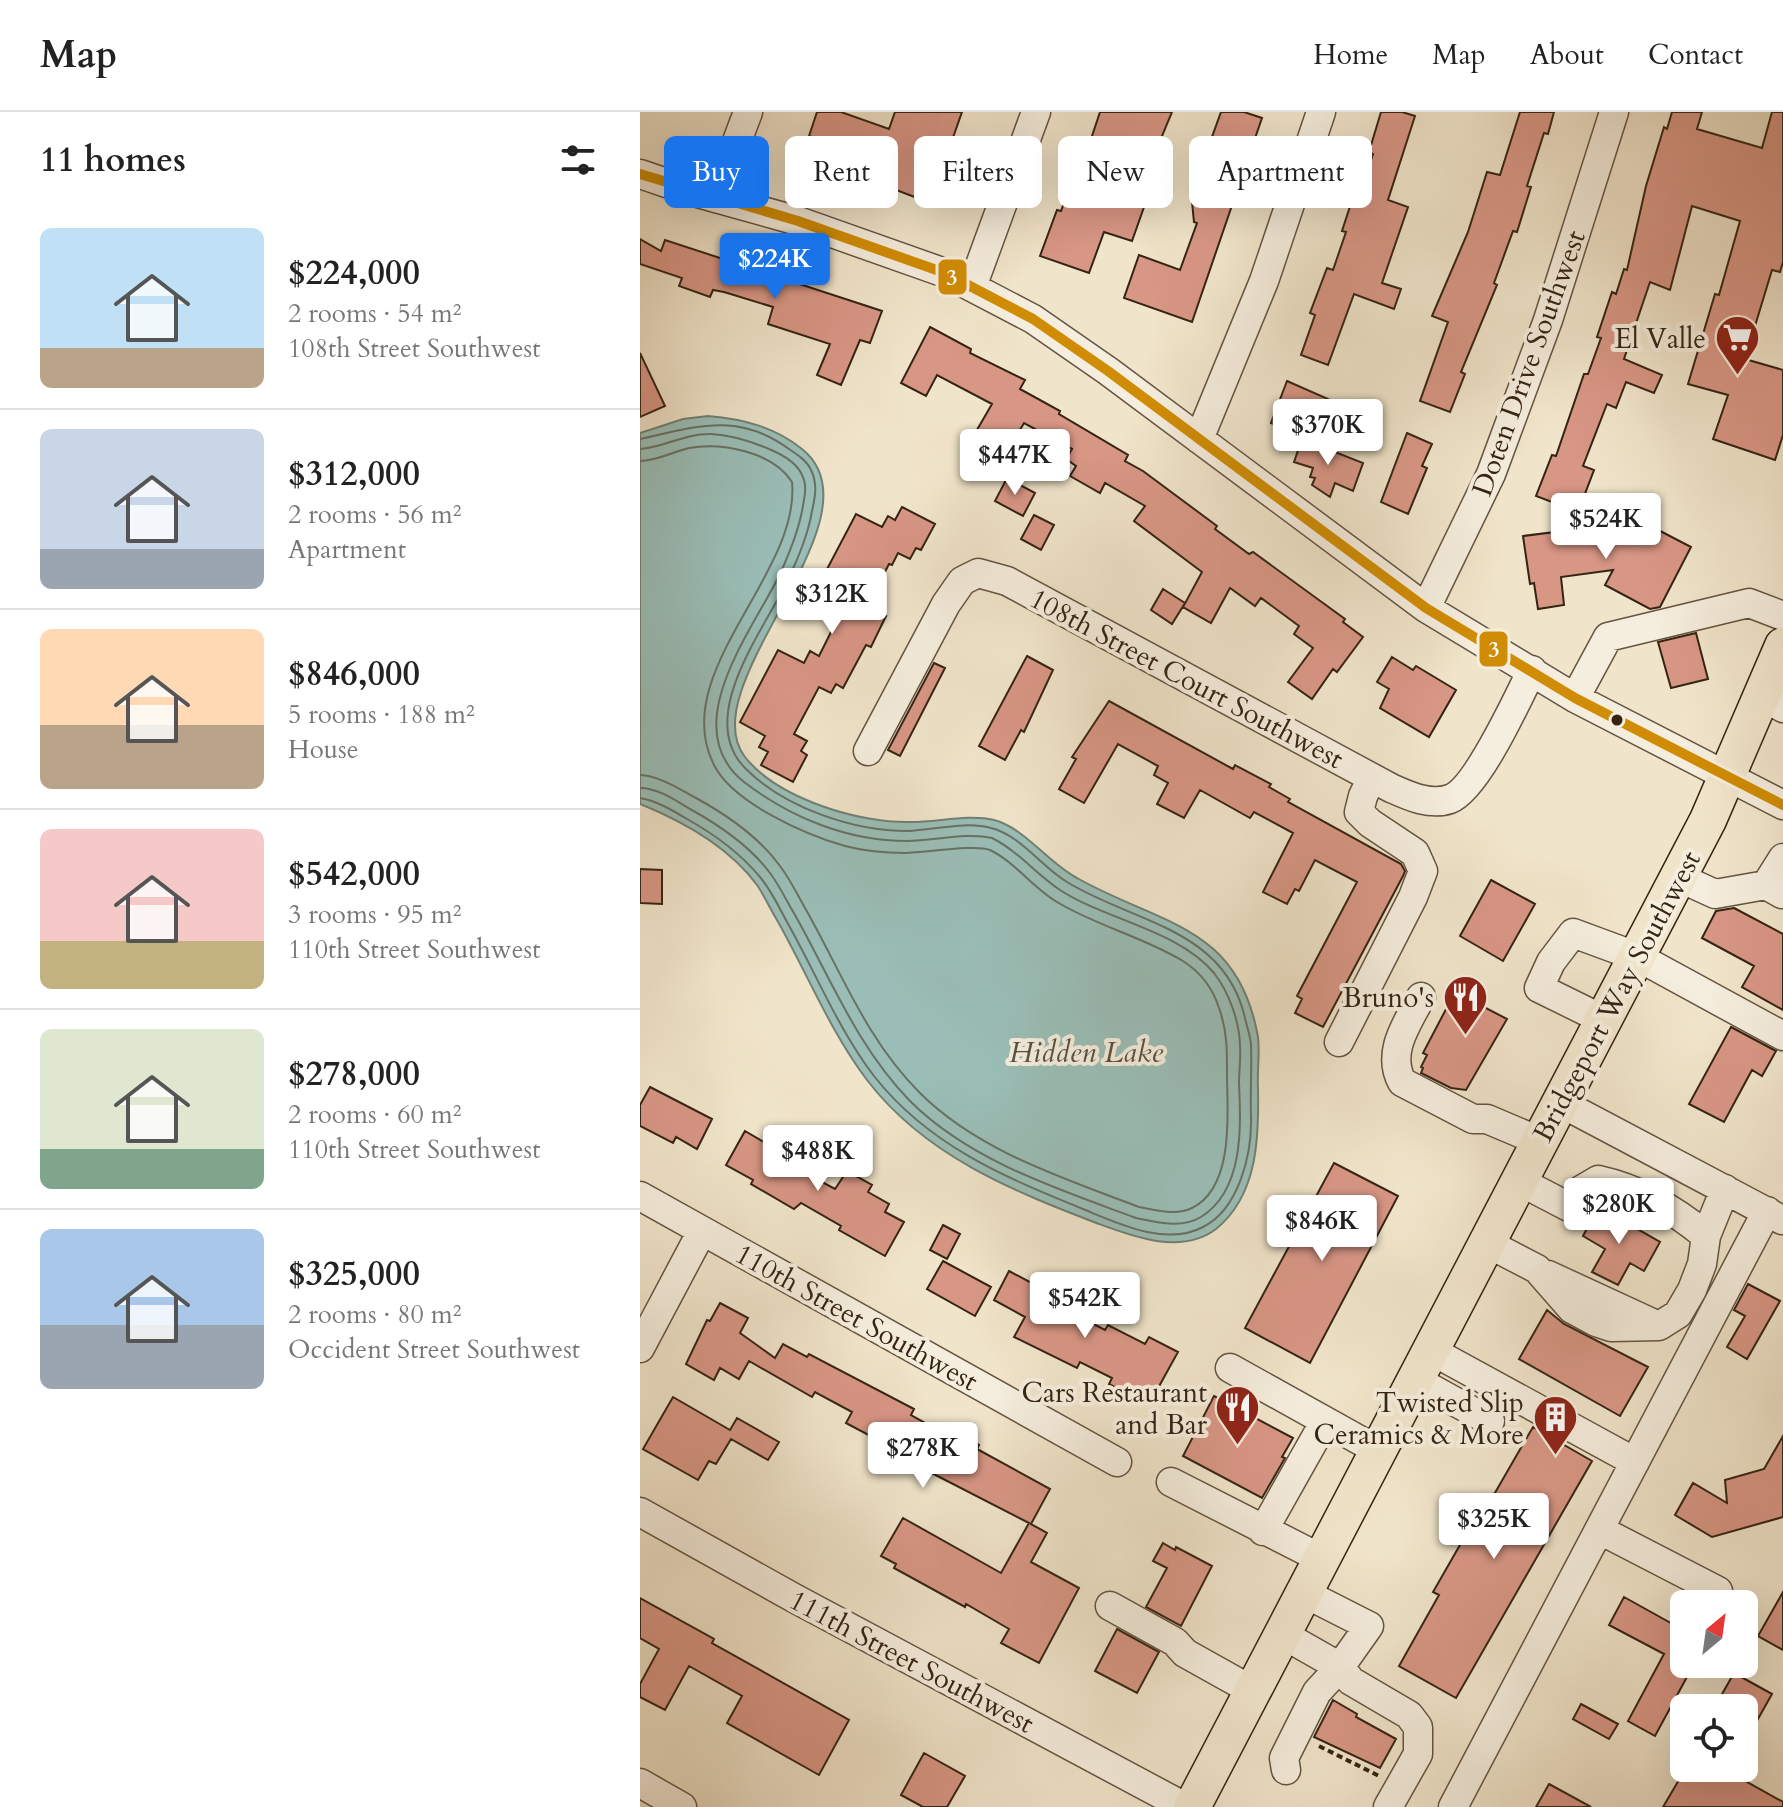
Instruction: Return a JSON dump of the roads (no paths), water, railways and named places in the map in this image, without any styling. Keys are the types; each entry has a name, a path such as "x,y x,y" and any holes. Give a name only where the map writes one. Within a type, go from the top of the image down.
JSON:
{"main road":[{"name":"Bridgeport Way Southwest","path":"1192,1807 1638,957 1708,820 1726,776 1772,701 1783,646"}],"street":[{"path":"739,136 748,112"},
{"path":"972,287 1036,112"},
{"path":"1199,439 1264,281 1321,112"},
{"name":"Doten Drive Southwest","path":"1426,608 1496,460 1548,320 1614,112"},
{"path":"640,174 664,182"},
{"path":"752,208 865,243 945,273 1033,319 1426,608 1575,698 1783,805"},
{"name":"108th Street Court Southwest","path":"868,751 951,596 967,577 986,573 1018,587 1372,778 1419,799 1443,800 1458,795 1482,762 1532,670"},
{"path":"1575,698 1608,637 1749,603 1783,616"},
{"path":"1339,1042 1413,897 1423,871 1415,853 1359,812 1372,778"},
{"path":"1678,877 1715,894 1774,890 1783,858"},
{"path":"1604,1020 1539,988 1551,962 1573,933 1638,957 1783,1036"},
{"path":"1421,997 1397,1044 1396,1071 1402,1082 1473,1119 1487,1119 1539,1141"},
{"path":"1453,1807 1635,1462 1775,1216 1561,1103"},
{"path":"1519,1181 1569,1207 1581,1190 1598,1180 1624,1185 1685,1219 1706,1236"},
{"path":"1487,1243 1537,1269 1572,1309 1596,1322 1611,1327 1659,1326 1678,1314 1692,1290 1702,1264 1706,1236 1725,1189"},
{"name":"110th Street Southwest","path":"640,1196 1117,1462"},
{"path":"640,1348 702,1231"},
{"path":"1424,1366 1635,1462"},
{"path":"1424,1366 1490,1421"},
{"path":"1230,1368 1379,1451"},
{"path":"1263,1531 1325,1421"},
{"path":"1171,1482 1322,1559"},
{"name":"111th Street Southwest","path":"640,1512 1185,1807"},
{"path":"1600,1530 1716,1590"},
{"path":"1286,1770 1284,1758 1317,1692 1340,1667 1369,1626 1304,1593"},
{"path":"1110,1606 1253,1691"},
{"path":"1282,1634 1340,1667 1351,1681 1409,1715 1418,1727 1418,1754 1388,1807"},
{"path":"640,1783 682,1807"}],"water":[{"name":"Hidden Lake","path":"708,416 746,422 792,441 802,449 822,479 821,516 807,557 742,688 735,726 745,757 760,772 799,797 845,813 892,822 974,818 1005,824 1066,872 1191,933 1214,949 1233,971 1248,1000 1258,1037 1256,1145 1248,1182 1240,1200 1216,1229 1203,1237 1173,1242 1127,1234 1003,1184 943,1150 916,1130 890,1107 854,1061 762,893 746,871 704,837 640,804 640,433 683,419"}],"place":[{"name":"El Valle","path":"1737,377"},
{"name":"Bruno's","path":"1465,1036"},
{"name":"Cars Restaurant and Bar","path":"1238,1447"},
{"name":"Twisted Slip Ceramics & More","path":"1555,1457"}]}
